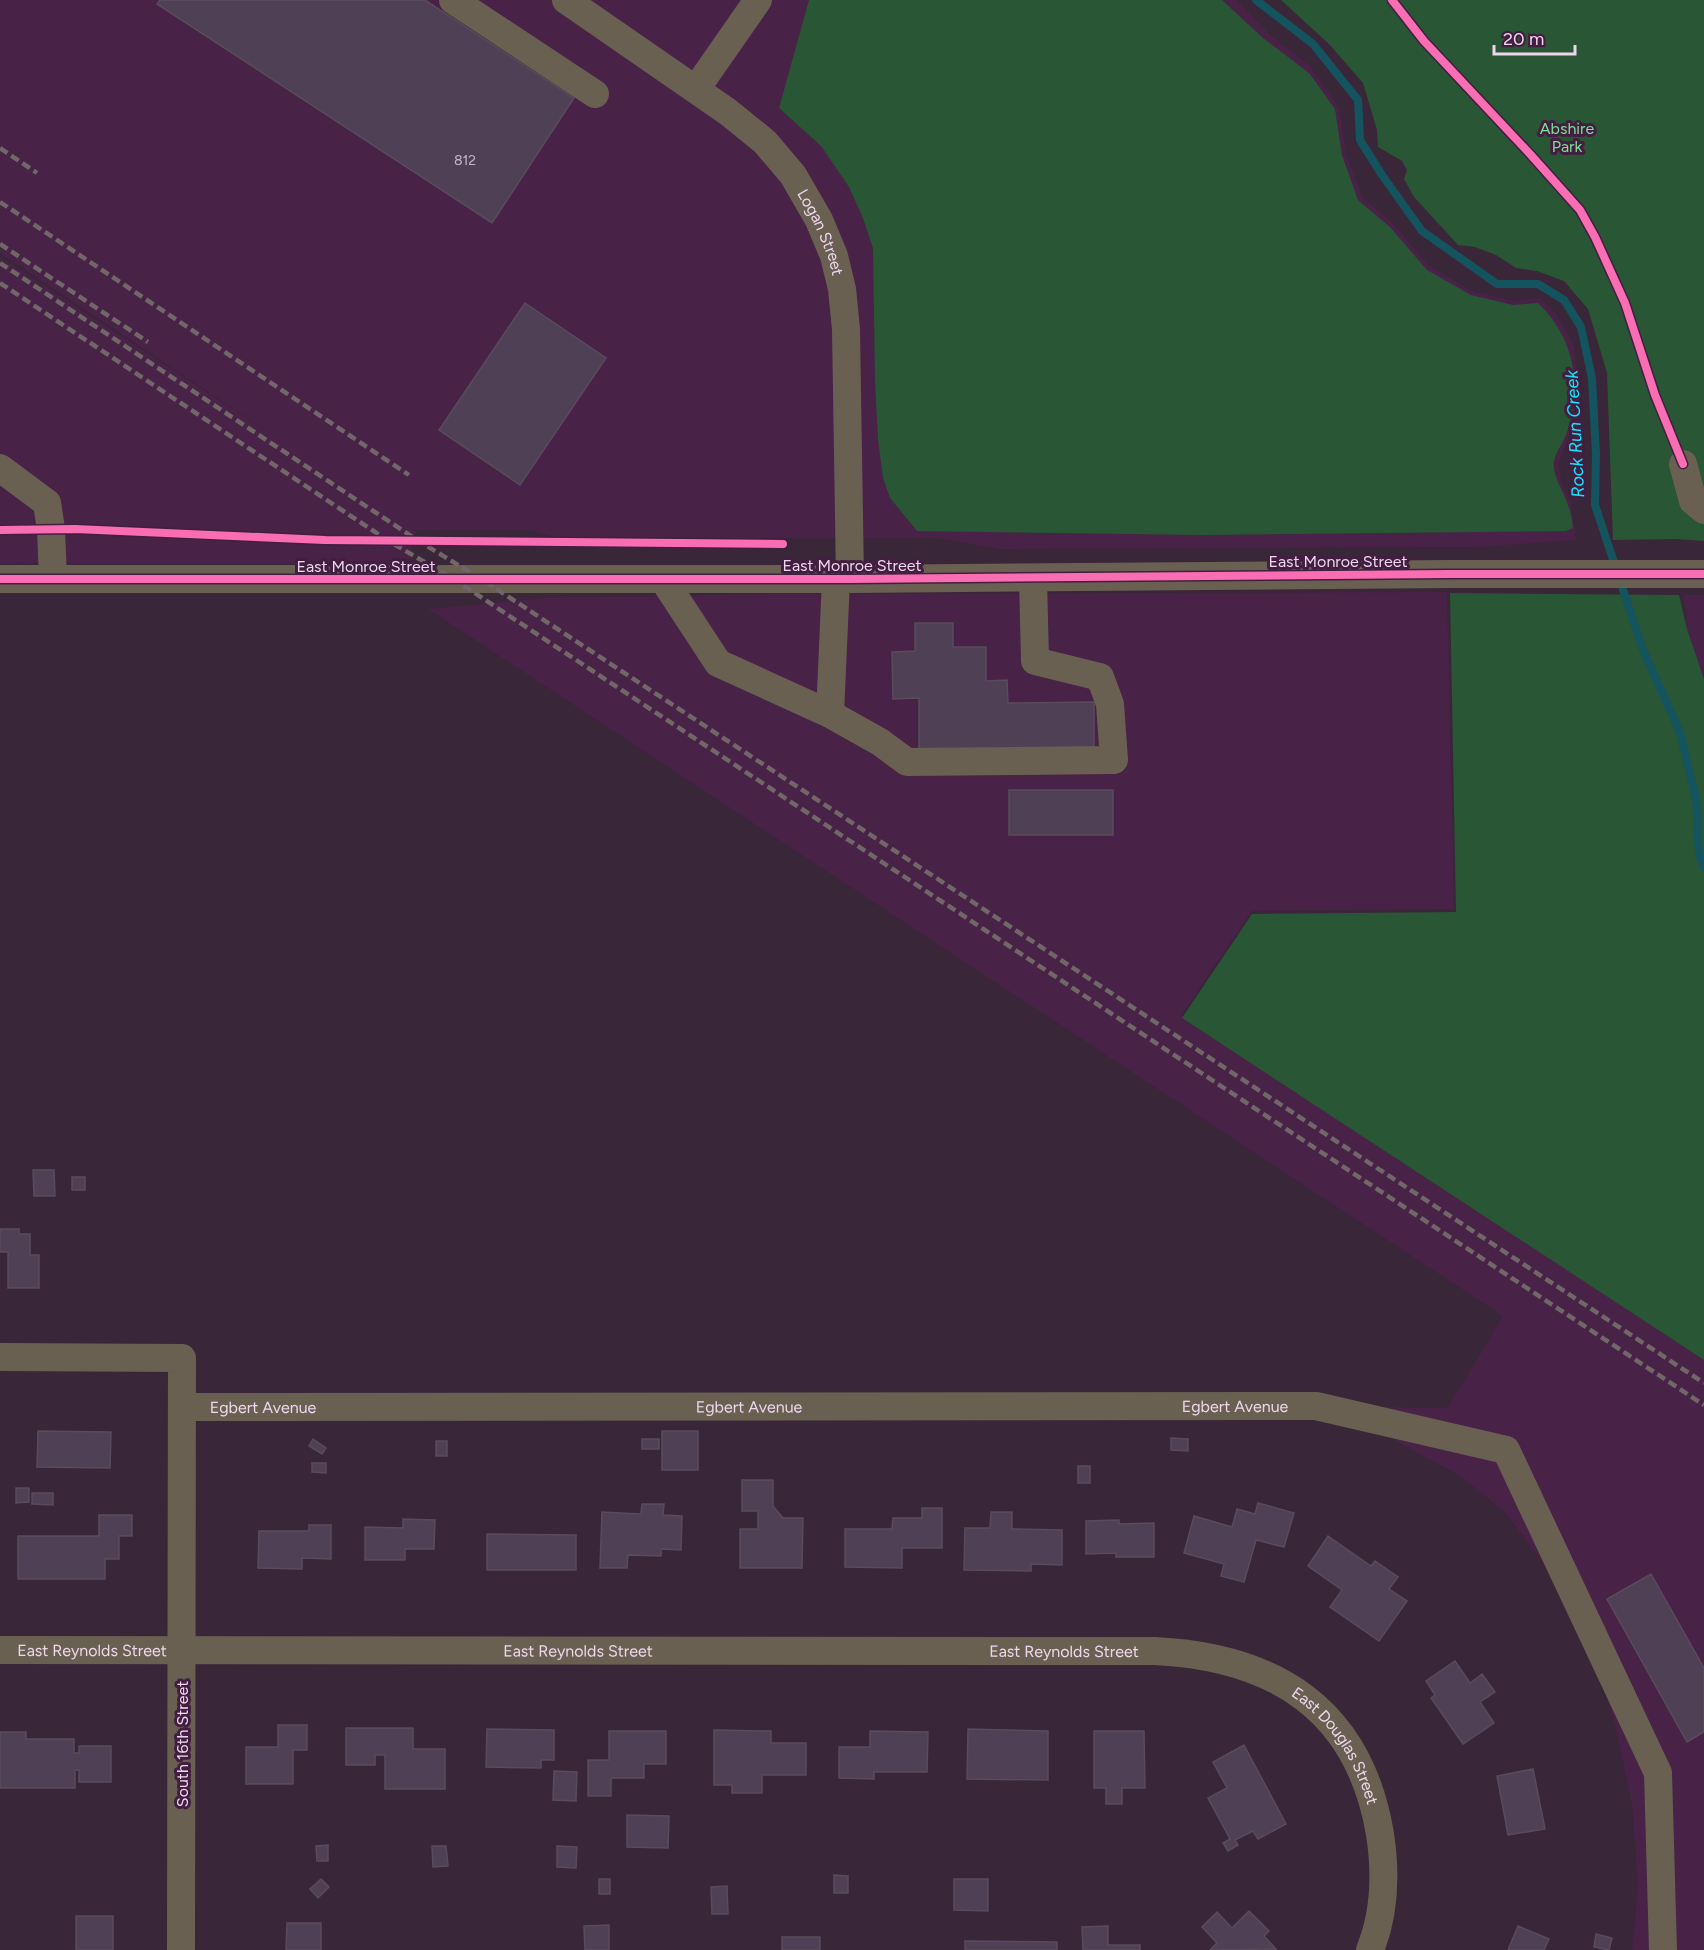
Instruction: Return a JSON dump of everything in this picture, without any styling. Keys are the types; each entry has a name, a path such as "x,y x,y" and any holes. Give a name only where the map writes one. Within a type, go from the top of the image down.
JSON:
{"street":[{"path":"453,0 595,94"},
{"name":"Logan Street","path":"566,0 696,89 765,142 793,175 819,220 834,256 842,289 846,329 843,579 830,714"},
{"path":"696,89 758,0"},
{"path":"1683,464 1693,501 1704,510"},
{"path":"0,468 47,503 51,529 53,579"},
{"name":"East Monroe Street","path":"0,579 843,579 1690,574"},
{"path":"663,579 718,663 830,714 880,742 907,762 1114,760 1110,704 1100,677 1035,661 1033,578"},
{"name":"South 16th Street","path":"0,1357 182,1358 181,1950"},
{"name":"Egbert Avenue","path":"183,1407 1316,1406 1506,1450 1658,1773 1663,1950"},
{"name":"East Reynolds Street","path":"0,1650 1155,1651"},
{"name":"East Douglas Street","path":"1155,1651 1188,1653 1256,1671 1290,1687 1322,1710 1348,1742 1365,1776 1376,1811 1382,1848 1384,1887 1382,1907 1379,1927 1370,1950"}],"shaded area":[{"path":"0,0 1236,0 1272,37 1310,66 1339,108 1346,155 1363,198 1393,223 1429,266 1472,291 1514,301 1540,298 1556,314 1573,343 1580,389 1569,436 1558,464 1562,483 1571,503 1576,540 1476,547 998,549 939,538 562,539 528,530 416,530 408,564 0,563 0,257 285,443 0,253"},
{"path":"1447,592 1454,909 1252,911 1181,1015 1704,1359 1704,1950 1632,1950 1638,1887 1632,1804 1615,1724 1592,1649 1553,1576 1506,1513 1460,1476 1363,1423 1316,1406 1448,1408 1503,1316 428,609 545,598 771,594"},
{"path":"1684,595 1704,595 1704,679 1687,629"}],"green space":[{"path":"809,0 1222,0 1262,37 1309,73 1335,109 1342,155 1358,200 1390,227 1427,270 1471,295 1513,305 1538,303 1551,317 1568,347 1574,381 1571,417 1566,435 1554,461 1556,478 1570,510 1573,528 1566,531 1203,535 917,531 890,498 883,478 875,381 873,248 849,187 821,146 779,108"},
{"name":"Abshire Park","path":"1281,0 1704,0 1704,541 1613,540 1607,373 1588,309 1564,281 1537,271 1516,268 1496,255 1475,247 1458,245 1414,197 1404,179 1407,170 1402,161 1378,147 1377,130 1363,83 1329,44"},
{"path":"1450,593 1679,595 1687,629 1704,679 1704,1360 1182,1018 1252,914 1456,912"}],"building":[{"path":"160,0 425,0 574,98 492,223 157,4"},
{"path":"525,303 606,358 520,485 439,430"},
{"path":"915,623 953,623 953,647 986,647 986,681 1007,680 1008,703 1094,702 1094,748 919,750 919,698 893,699 892,652 915,651"},
{"path":"1009,790 1113,790 1113,835 1009,835"},
{"path":"33,1170 54,1170 55,1196 34,1196"},
{"path":"72,1177 85,1177 85,1190 72,1190"},
{"path":"0,1229 19,1229 19,1234 30,1234 30,1255 39,1255 39,1288 8,1288 8,1252 0,1252"},
{"path":"38,1431 111,1432 110,1468 37,1467"},
{"path":"662,1431 698,1431 698,1470 662,1470"},
{"path":"1171,1438 1188,1439 1188,1451 1171,1450"},
{"path":"313,1439 326,1448 322,1454 309,1446"},
{"path":"642,1439 659,1439 659,1449 642,1449"},
{"path":"436,1441 447,1441 447,1456 436,1456"},
{"path":"312,1463 326,1463 326,1473 312,1472"},
{"path":"1078,1466 1090,1466 1090,1483 1078,1483"},
{"path":"742,1480 773,1480 773,1506 783,1518 803,1518 802,1568 740,1568 740,1529 758,1529 758,1511 742,1511"},
{"path":"16,1488 29,1488 29,1502 16,1503"},
{"path":"32,1493 53,1493 53,1505 32,1504"},
{"path":"1258,1503 1294,1513 1284,1547 1256,1540 1244,1582 1221,1576 1224,1564 1184,1553 1194,1516 1232,1527 1237,1509 1255,1514"},
{"path":"642,1504 664,1504 663,1515 682,1516 681,1550 661,1549 661,1556 628,1555 627,1568 600,1568 602,1512 641,1514"},
{"path":"922,1508 942,1508 942,1548 902,1548 902,1568 845,1567 845,1529 892,1529 893,1518 922,1518"},
{"path":"991,1512 1012,1512 1012,1529 1062,1530 1062,1565 1031,1564 1031,1571 964,1570 965,1528 990,1528"},
{"path":"99,1515 132,1515 132,1536 119,1536 119,1559 105,1559 105,1579 18,1579 18,1536 99,1536"},
{"path":"403,1519 435,1520 434,1549 405,1549 405,1560 365,1560 365,1527 403,1528"},
{"path":"1119,1520 1119,1524 1154,1523 1154,1557 1116,1557 1116,1553 1086,1554 1086,1521"},
{"path":"309,1525 331,1525 331,1559 302,1558 302,1569 258,1568 259,1531 309,1531"},
{"path":"487,1534 576,1535 576,1570 487,1570"},
{"path":"1328,1536 1371,1566 1375,1561 1398,1577 1389,1589 1407,1601 1379,1641 1330,1607 1342,1590 1308,1566"},
{"path":"1651,1574 1704,1668 1704,1732 1687,1742 1607,1599"},
{"path":"1455,1661 1470,1683 1482,1674 1495,1692 1480,1702 1494,1723 1463,1744 1431,1698 1435,1695 1426,1681"},
{"path":"278,1725 307,1725 307,1750 293,1750 293,1784 246,1784 246,1747 278,1747"},
{"path":"346,1728 413,1728 413,1749 445,1749 445,1789 385,1789 385,1755 375,1755 375,1765 346,1765"},
{"path":"487,1729 554,1730 554,1760 541,1760 541,1768 486,1767"},
{"path":"968,1729 1048,1731 1048,1780 967,1779"},
{"path":"714,1730 771,1731 771,1743 806,1743 806,1775 762,1775 762,1793 732,1793 732,1785 714,1785"},
{"path":"609,1731 666,1731 666,1764 644,1764 644,1778 611,1778 611,1796 588,1796 588,1760 609,1760"},
{"path":"870,1731 928,1732 927,1772 874,1772 874,1779 839,1778 839,1747 870,1747"},
{"path":"1094,1731 1144,1731 1145,1788 1122,1788 1122,1804 1106,1804 1106,1788 1094,1788"},
{"path":"0,1732 26,1732 26,1739 74,1739 74,1753 79,1753 79,1746 111,1746 111,1782 79,1782 79,1770 75,1770 75,1788 0,1788"},
{"path":"1244,1745 1286,1824 1258,1839 1253,1831 1235,1840 1238,1845 1228,1851 1223,1843 1230,1839 1208,1798 1227,1788 1213,1762"},
{"path":"1533,1769 1545,1829 1508,1835 1497,1776"},
{"path":"554,1771 577,1772 576,1801 553,1800"},
{"path":"627,1815 669,1816 668,1848 627,1847"},
{"path":"328,1845 328,1861 317,1861 316,1846"},
{"path":"432,1846 446,1846 448,1866 433,1867"},
{"path":"557,1846 577,1847 576,1868 557,1867"},
{"path":"834,1875 848,1876 848,1893 834,1893"},
{"path":"321,1879 329,1887 318,1898 310,1889"},
{"path":"599,1879 610,1879 610,1894 599,1894"},
{"path":"954,1879 988,1879 988,1911 954,1910"},
{"path":"727,1886 728,1914 712,1914 711,1887"},
{"path":"1249,1911 1269,1931 1264,1936 1276,1949 1210,1950 1217,1943 1202,1927 1217,1912 1232,1928"},
{"path":"76,1916 113,1916 113,1950 76,1950"},
{"path":"287,1923 321,1923 321,1950 286,1950"},
{"path":"609,1925 609,1950 585,1950 584,1926"},
{"path":"1108,1926 1108,1945 1140,1945 1140,1950 1083,1950 1082,1927"},
{"path":"1518,1926 1549,1939 1544,1950 1508,1950"},
{"path":"1596,1934 1612,1938 1609,1950 1594,1947"},
{"path":"782,1937 820,1937 820,1950 782,1950"},
{"path":"965,1941 1057,1942 1057,1950 965,1950"}],"waterway":[{"name":"Rock Run Creek","path":"1256,0 1313,44 1358,100 1360,140 1422,231 1497,284 1538,284 1564,300 1581,327 1592,378 1596,454 1595,505 1643,650 1680,732 1696,799 1699,854 1704,868"}],"railway":[{"path":"0,148 37,173"},
{"path":"0,202 409,475"},
{"path":"0,244 148,342"},
{"path":"0,263 417,540 483,580 1704,1383"},
{"path":"0,283 387,540 455,580 1704,1405"}],"cycle path":[{"path":"1392,0 1424,41 1580,210 1625,303 1655,395 1683,464"},
{"path":"0,530 75,529 325,540 783,544"},
{"path":"0,579 850,579 1704,574"}]}
